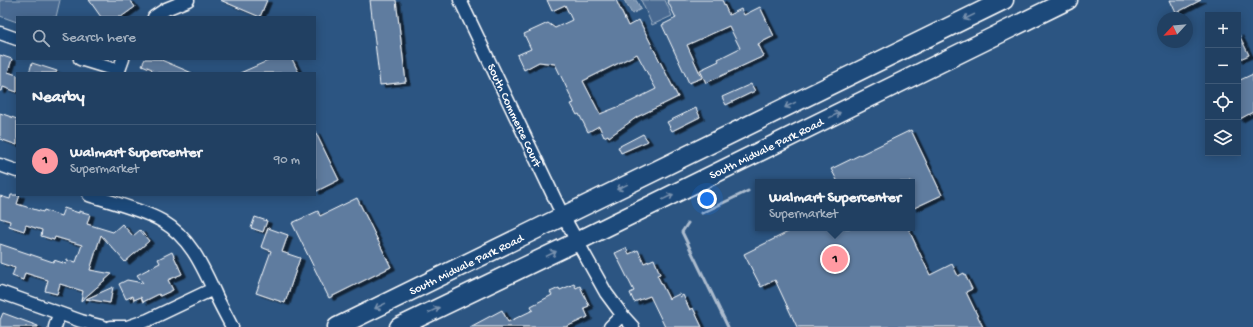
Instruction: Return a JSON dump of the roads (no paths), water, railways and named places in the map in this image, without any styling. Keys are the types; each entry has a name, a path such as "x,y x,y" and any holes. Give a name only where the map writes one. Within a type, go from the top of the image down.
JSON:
{"main road":[{"name":"South Midvale Park Road","path":"399,327 571,229 1004,0"},
{"name":"South Midvale Park Road","path":"337,327 571,229 1068,0"}],"street":[{"path":"156,16 166,9 188,0"},
{"name":"South Commerce Court","path":"460,0 571,229 606,293 633,327"},
{"path":"0,33 16,38"},
{"path":"83,60 118,72 123,60"},
{"path":"0,165 16,171"},
{"path":"92,196 161,220 176,231 191,247 200,261 232,327"},
{"path":"111,327 127,326 148,320 213,289"},
{"path":"0,292 59,314 104,327"},
{"path":"55,327 59,314"},
{"path":"610,327 622,315"}],"waterway":[{"path":"702,213 748,191"},
{"path":"688,223 682,232 728,327"}],"place":[{"name":"Walmart Supercenter","path":"835,259"}]}
